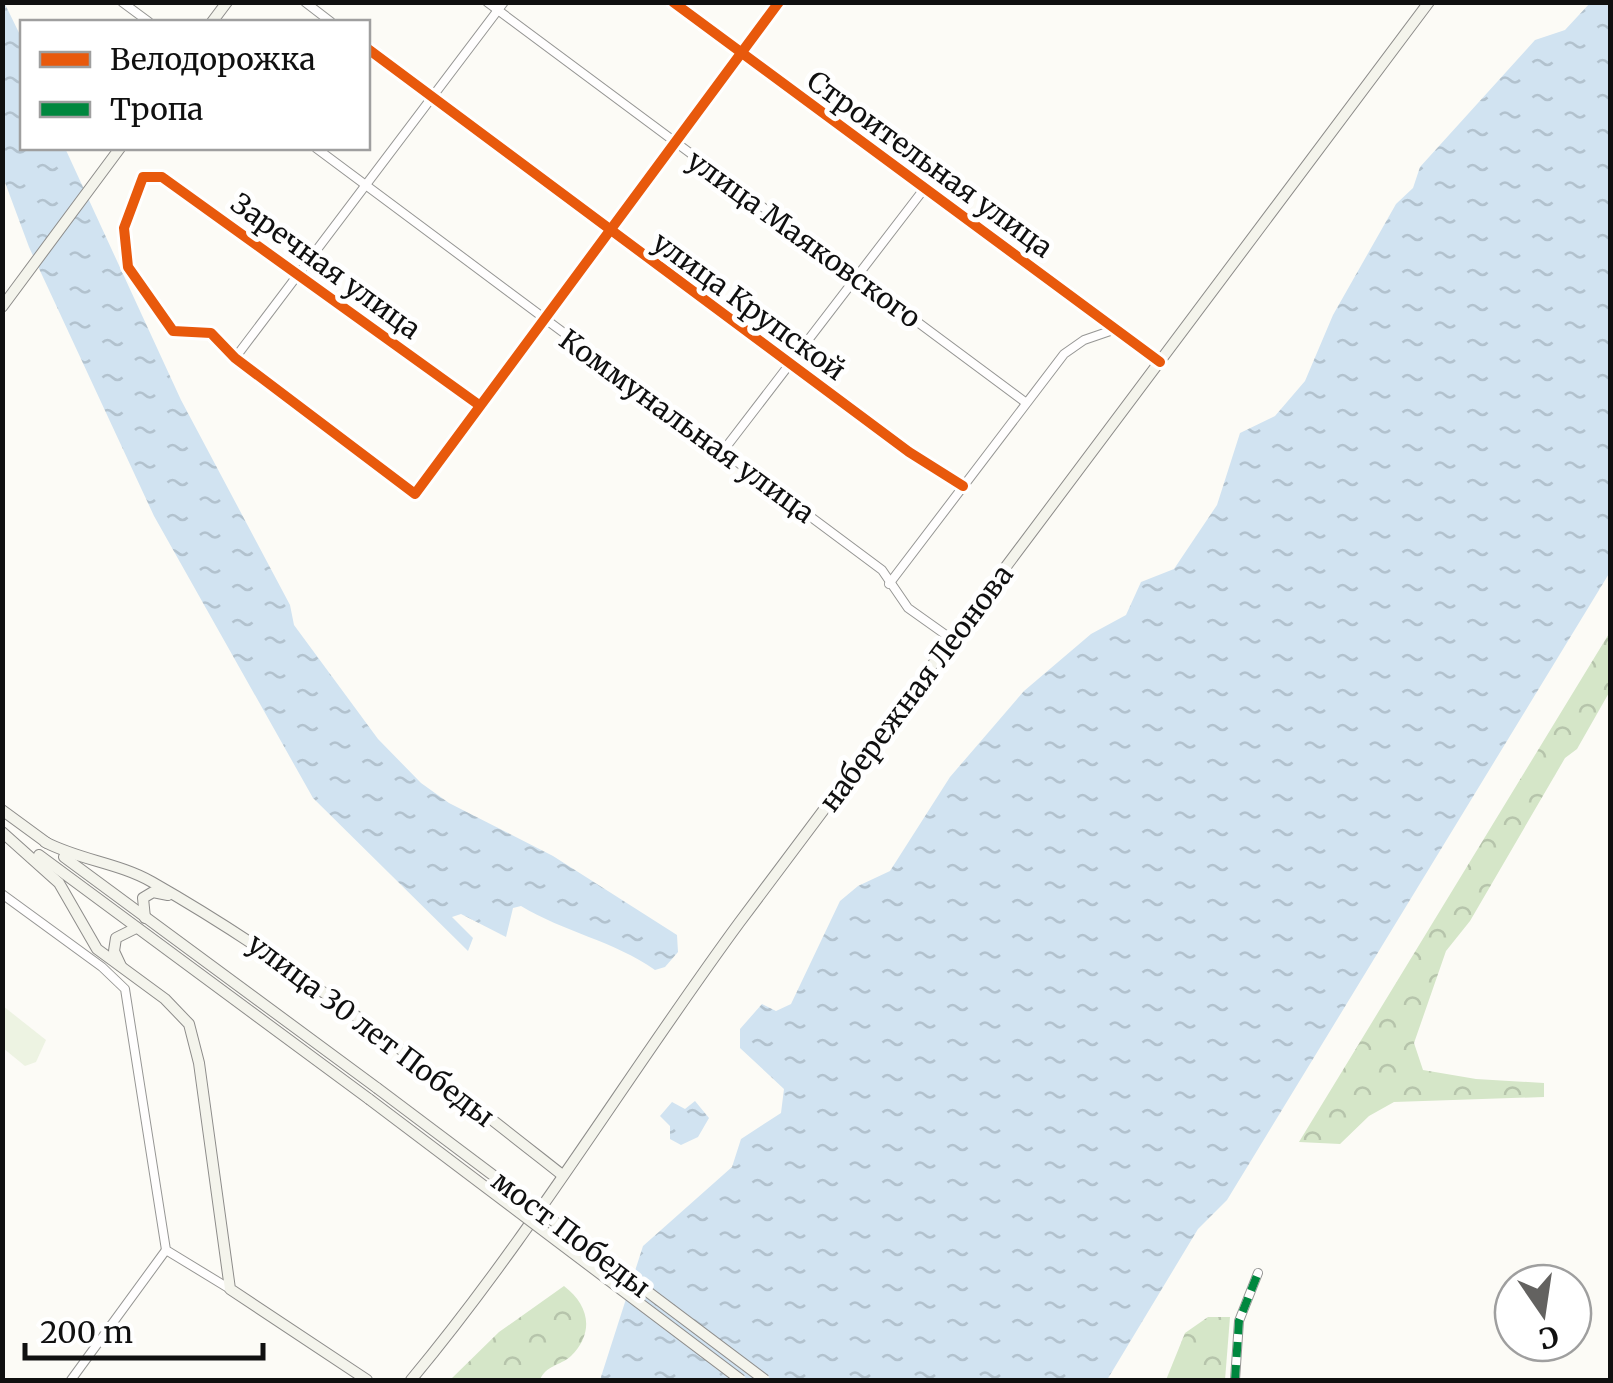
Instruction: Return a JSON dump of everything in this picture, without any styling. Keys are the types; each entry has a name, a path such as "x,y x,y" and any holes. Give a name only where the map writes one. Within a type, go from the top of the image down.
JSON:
{"main road":[{"name":"набережная Леонова","path":"412,1380 468,1313 716,953 1430,2"},
{"path":"5,303 119,150"},
{"name":"улица 30 лет Победы","path":"2,810 141,924 377,1088"},
{"path":"2,830 141,924 741,1380"},
{"path":"2,830 59,882 88,937 180,1012 194,1037 230,1289 367,1380"},
{"name":"улица 30 лет Победы","path":"45,842 67,853 130,872 238,932 315,983 561,1174"},
{"path":"141,924 141,904 147,895 173,896"},
{"path":"122,966 114,950 116,938 141,924"},
{"name":"мост Победы","path":"377,1088 765,1380"}],"street":[{"path":"122,2 145,20"},
{"path":"304,2 328,20"},
{"name":"улица Маяковского","path":"486,2 501,6 674,144 1025,402"},
{"name":"Строительная улица","path":"674,2 1160,362"},
{"path":"501,6 235,358 415,494 779,2"},
{"name":"улица Крупской","path":"370,52 908,452 964,486"},
{"name":"Коммунальная улица","path":"319,150 882,570 908,608 953,640"},
{"name":"Заречная улица","path":"235,358 211,333 173,331 128,267 124,228 143,176 162,176 479,405"},
{"path":"723,451 924,189"},
{"path":"889,584 1064,354 1084,340 1116,329"},
{"path":"2,894 102,967 124,989 132,1012 166,1250 70,1380"},
{"path":"166,1250 230,1289"},
{"path":"1235,1380 1239,1321 1258,1273"}],"green space":[{"path":"1610,632 1610,691 1577,749 1565,758 1470,921 1446,951 1414,1043 1423,1070 1476,1079 1544,1083 1544,1097 1394,1102 1369,1116 1340,1144 1299,1142"},
{"path":"3,1006 46,1040 36,1062 25,1066 3,1048"},
{"path":"564,1286 579,1302 586,1319 584,1338 571,1356 546,1371 540,1380 450,1380 499,1332"},
{"path":"1208,1317 1230,1317 1225,1380 1166,1380 1185,1333"}],"water":[{"path":"4,2 20,35 20,150 66,150 181,400 290,605 294,625 378,739 421,783 449,803 553,856 677,935 678,952 665,967 655,970 623,951 521,906 513,908 506,937 461,914 452,917 473,938 468,951 313,798 154,516 29,247 3,177"},
{"path":"1590,3 1610,3 1610,572 1227,1200 1198,1229 1107,1380 600,1380 643,1246 732,1167 741,1139 781,1113 784,1089 740,1048 740,1029 762,1004 776,1011 791,1004 840,901 858,886 890,871 950,777 1024,691 1091,634 1126,615 1141,582 1174,569 1217,505 1240,433 1275,416 1305,381 1333,315 1396,204 1413,188 1420,167 1535,40 1565,30"},
{"path":"695,1101 709,1118 698,1137 681,1145 670,1139 670,1126 660,1116 672,1102 685,1109"}],"marked path":[{"path":"1235,1380 1239,1321 1258,1273"}],"cycle path":[{"path":"673,2 1160,362"},
{"path":"479,405 162,177 143,177 124,228 128,267 173,331 211,333 235,358 415,494 779,2"},
{"path":"370,50 909,452 963,486"}]}
